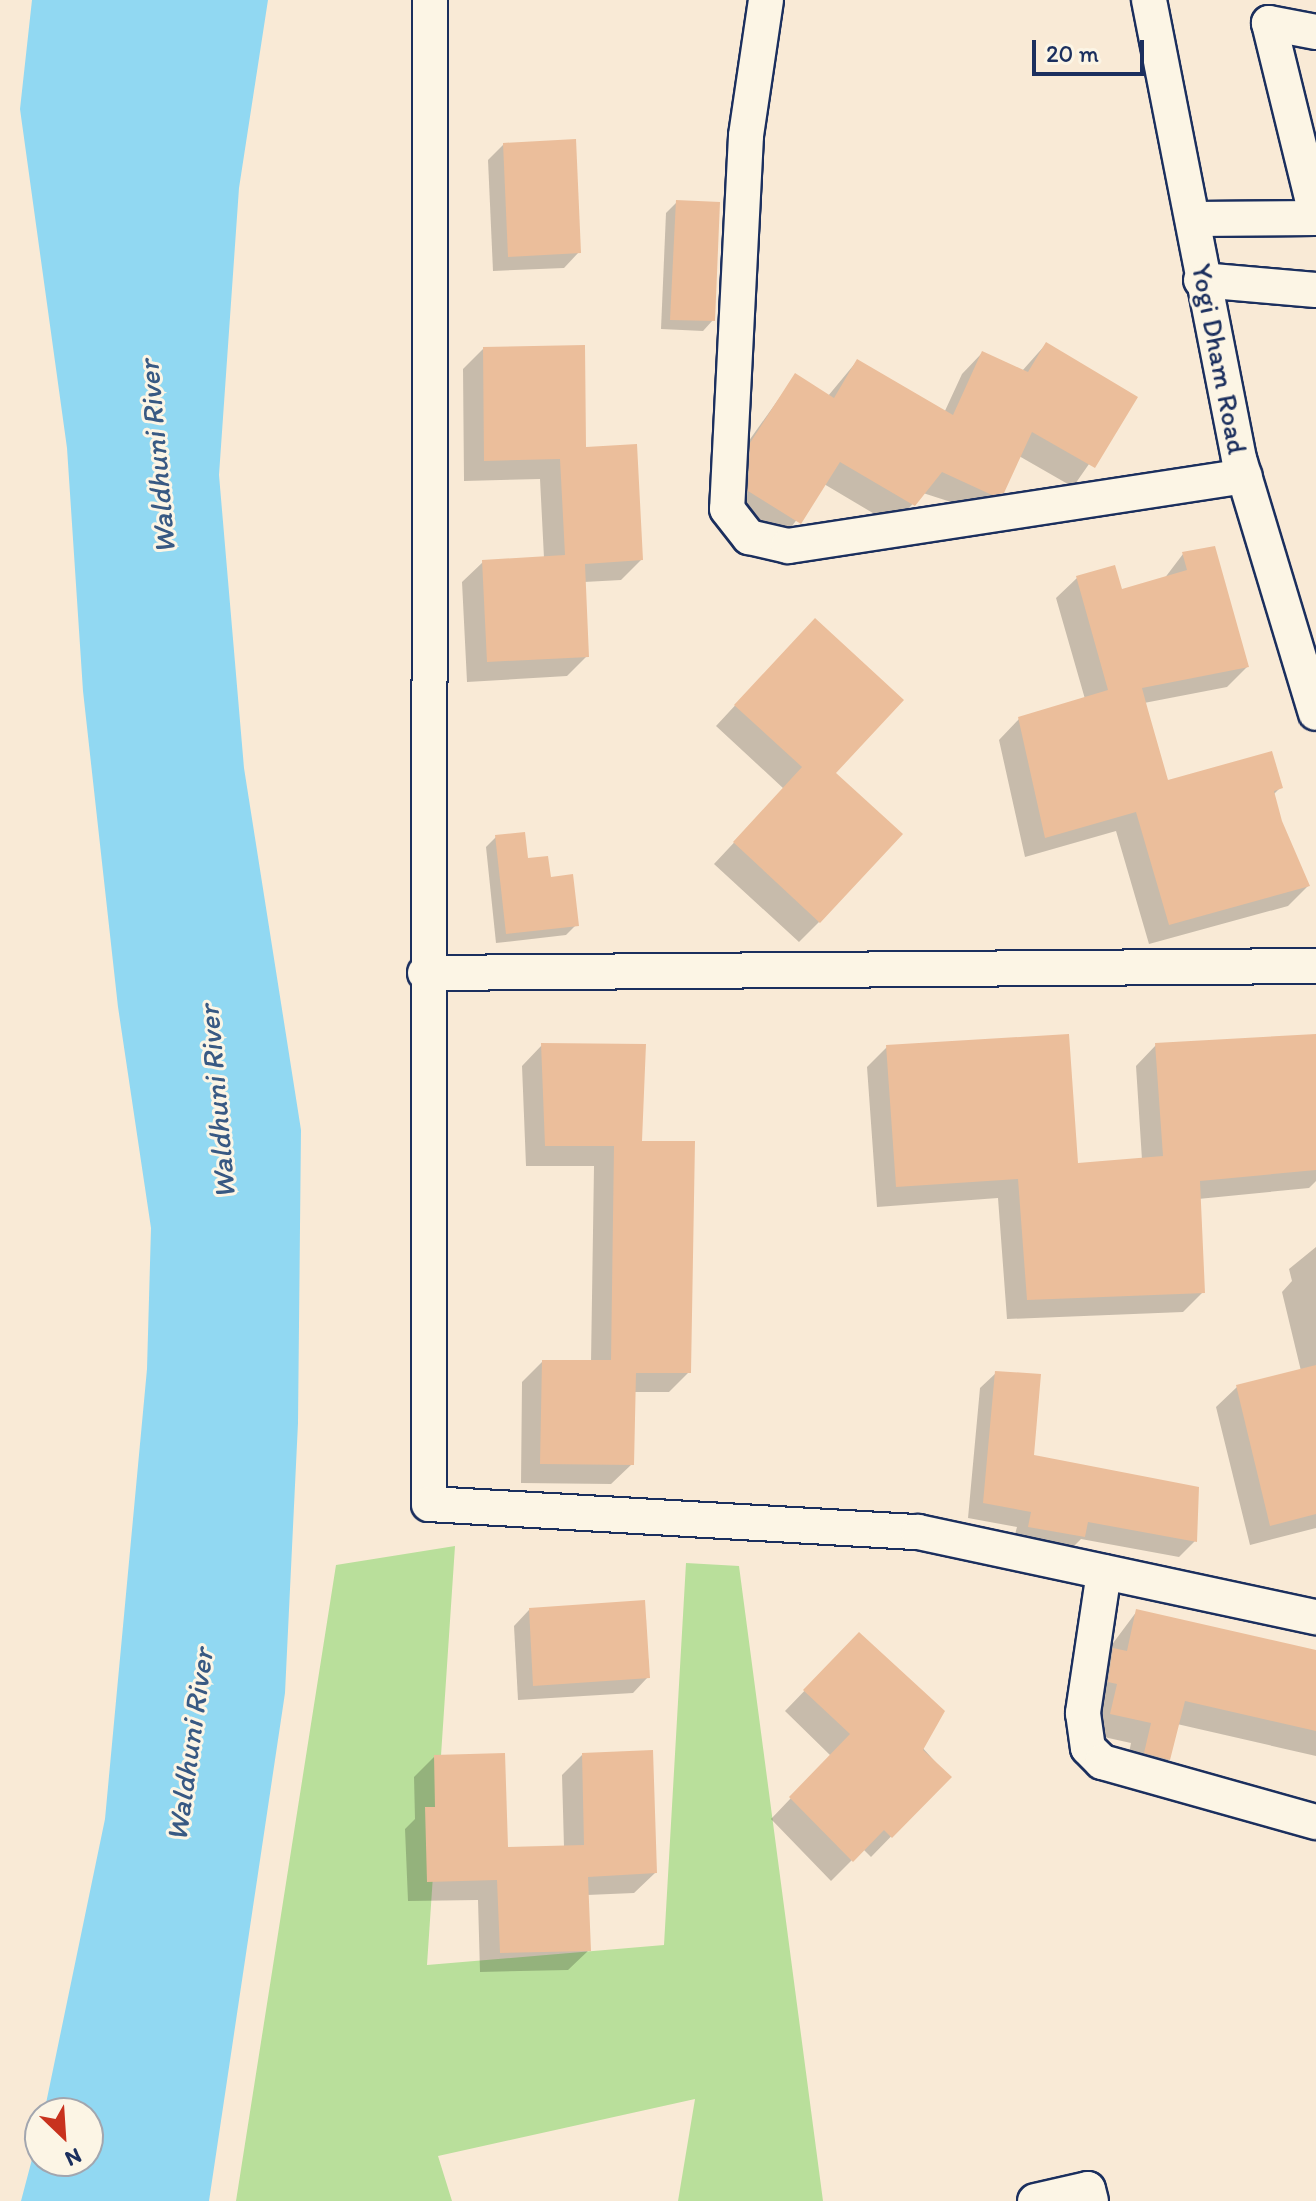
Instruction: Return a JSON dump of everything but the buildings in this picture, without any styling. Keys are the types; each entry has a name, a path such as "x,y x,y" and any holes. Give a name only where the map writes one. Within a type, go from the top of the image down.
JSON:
{"street":[{"path":"430,0 425,973 429,1504 918,1532 1316,1617"},
{"path":"766,0 746,136 727,509 749,537 788,546 1245,476"},
{"name":"Yogi Dham Road","path":"1149,0 1195,219 1201,280 1245,476 1316,713"},
{"path":"1195,219 1316,216 1269,23 1316,32"},
{"path":"1201,280 1316,290"},
{"path":"425,973 1316,966"},
{"path":"1104,1572 1083,1713 1088,1748 1115,1767 1316,1822"},
{"path":"1035,2201 1088,2189 1091,2201"}],"green space":[{"path":"455,1546 427,1965 664,1945 686,1563 739,1566 823,2201 678,2201 695,2099 438,2156 452,2201 236,2201 336,1565"}],"water":[{"name":"Waldhuni River","path":"32,0 268,0 239,188 219,475 244,768 301,1130 298,1423 285,1693 209,2201 21,2201 27,2177 104,2177 104,2097 47,2097 105,1819 147,1369 151,1228 118,1007 83,691 67,448 20,109"}]}
